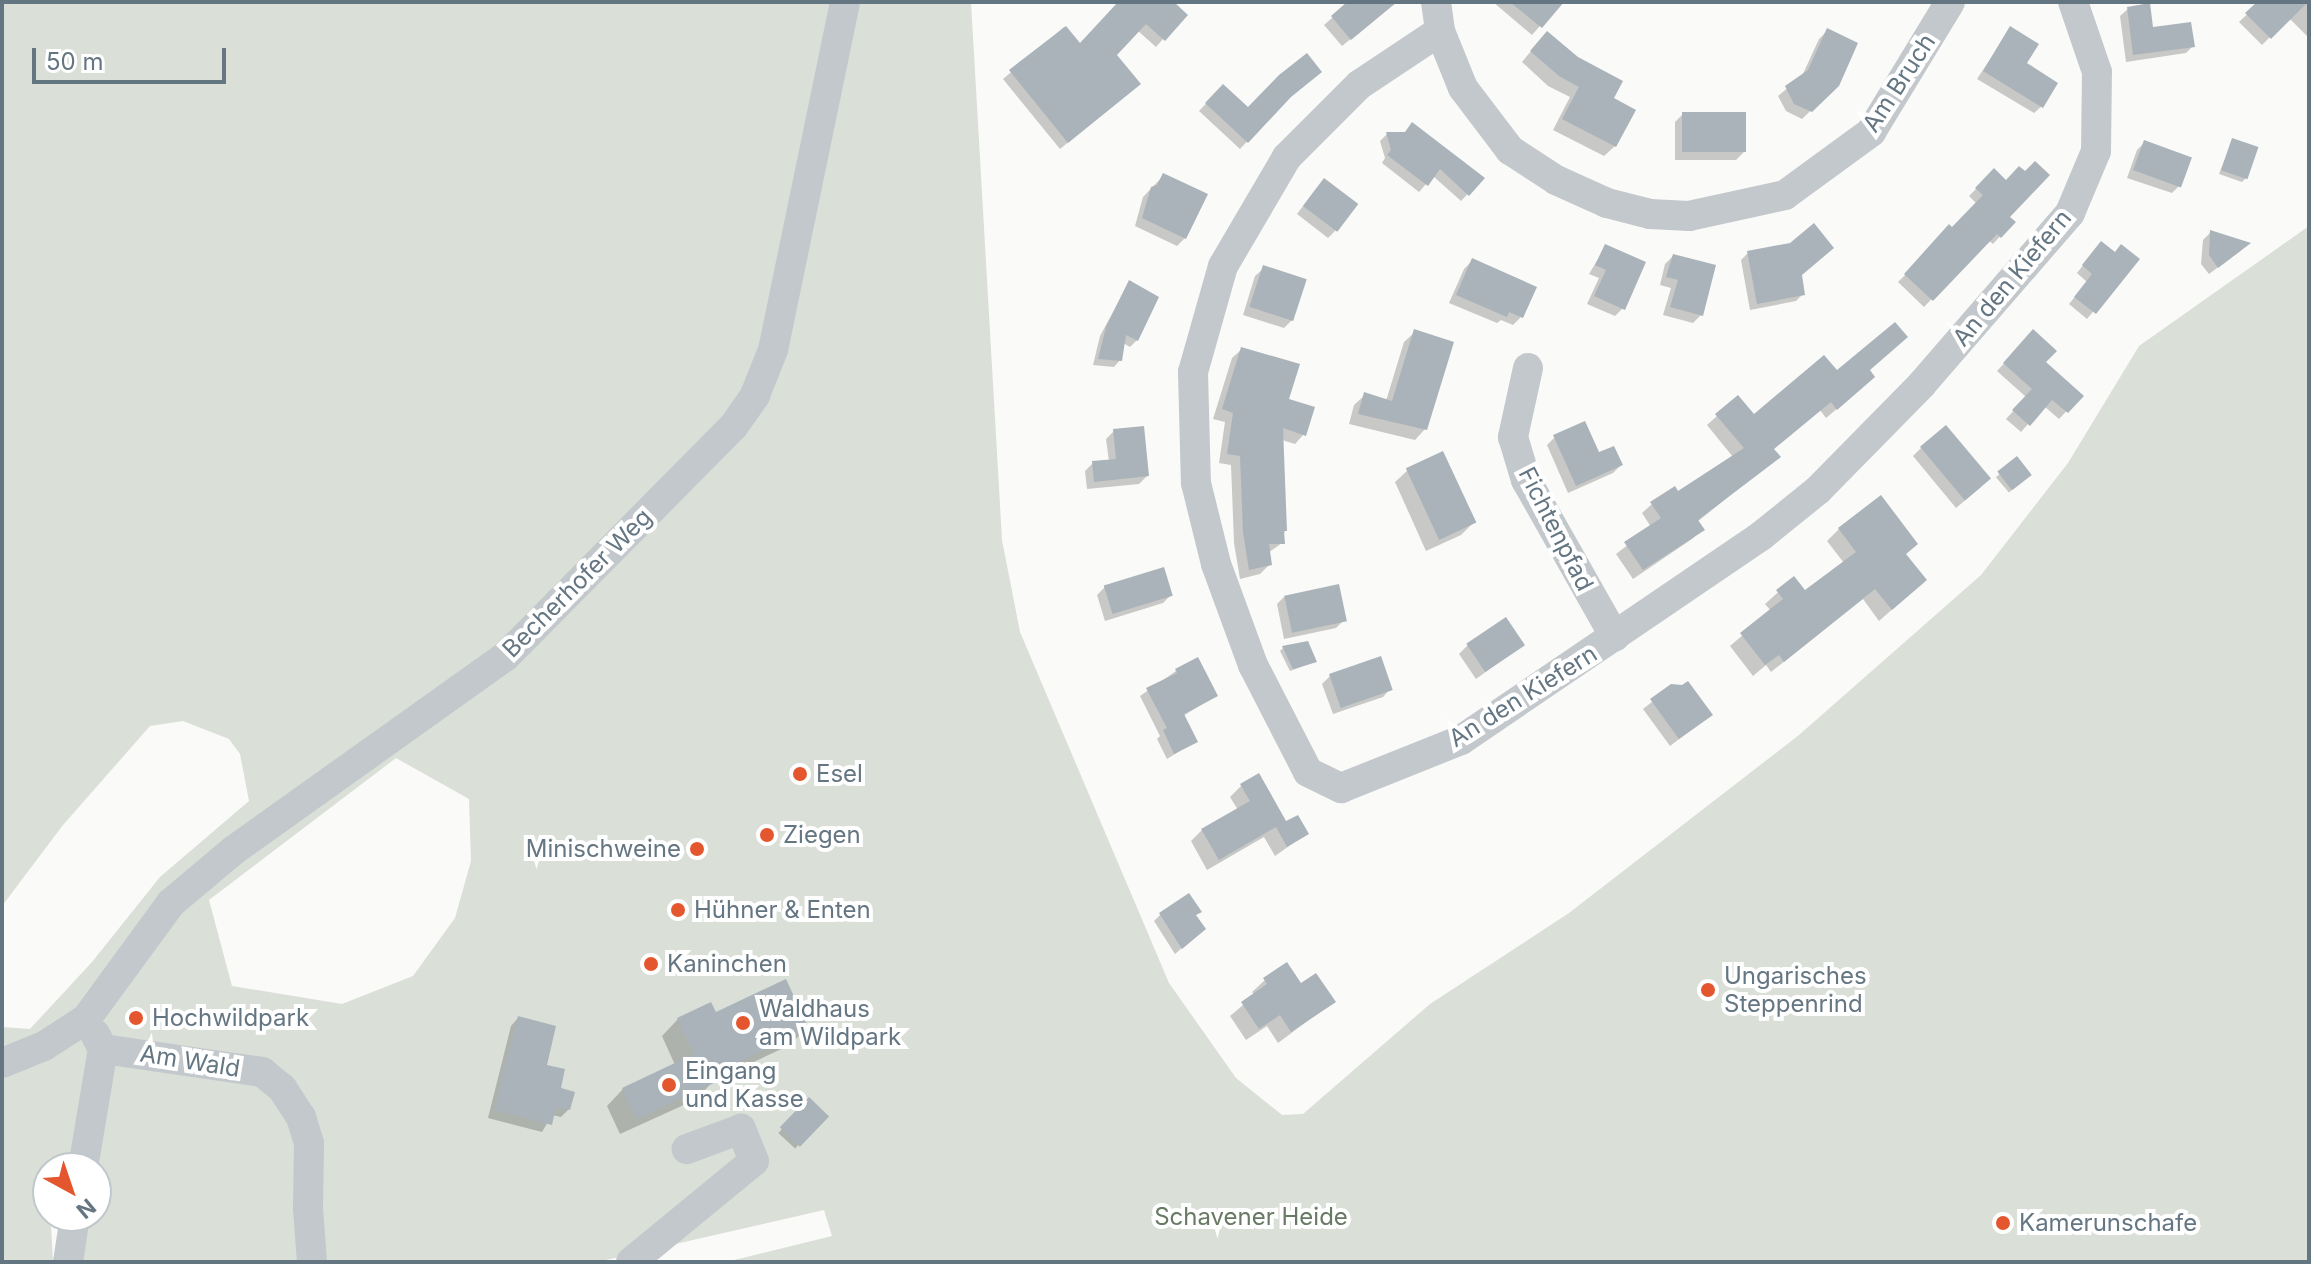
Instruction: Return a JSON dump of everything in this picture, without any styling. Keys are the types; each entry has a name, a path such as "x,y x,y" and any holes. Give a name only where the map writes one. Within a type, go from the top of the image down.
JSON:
{"street":[{"name":"Becherhofer Weg","path":"86,1019 171,903 234,850 505,657 733,427 755,395 773,350 845,2"},
{"name":"An den Kiefern","path":"1438,16 1359,85 1287,157 1223,266 1193,372 1196,483 1216,564 1253,665 1308,772 1341,788 1461,740 1761,536 1818,490 1922,384 2070,213 2096,151 2097,72 2073,2"},
{"name":"Am Bruch","path":"1438,16 1463,88 1510,150 1556,180 1607,203 1650,214 1689,216 1785,195 1871,132 1936,7"},
{"name":"Fichtenpfad","path":"1528,368 1513,437 1526,480 1615,637"},
{"path":"2,1063 44,1046 86,1019 103,1049 86,1152"},
{"name":"Am Wald","path":"103,1049 262,1072 282,1088 301,1117 309,1143 308,1208 312,1262"},
{"path":"631,1262 754,1161 741,1129 687,1149"},
{"path":"68,1262 73,1232"}],"green space":[{"name":"Schavener Heide","path":"2,2 971,2 1002,540 1020,632 1169,983 1236,1078 1282,1115 1303,1114 1430,1004 1569,913 1799,735 1981,575 2068,463 2139,346 2309,226 2309,1262 726,1262 832,1236 824,1210 597,1262 65,1262 58,1232 112,1232 112,1152 32,1152 32,1232 51,1232 53,1262 2,1262 2,1027 30,1029 92,962 160,877 249,801 240,754 229,739 183,721 150,726 63,825 2,906","holes":["396,758 469,799 471,861 455,918 413,976 342,1004 232,986 209,900"]}],"building":[{"path":"1118,2 1174,2 1188,15 1165,41 1146,24 1117,55 1141,84 1068,143 1009,70 1066,26 1080,43"},
{"path":"1347,2 1397,2 1351,40 1331,16"},
{"path":"1510,2 1564,2 1542,28"},
{"path":"2257,2 2308,2 2271,39 2245,13"},
{"path":"2150,3 2153,27 2191,22 2195,47 2133,55 2127,7"},
{"path":"2010,26 2039,44 2027,63 2058,83 2043,108 1983,71"},
{"path":"1827,28 1858,43 1839,86 1812,112 1794,104 1785,86 1808,70"},
{"path":"1547,31 1578,57 1623,81 1614,98 1636,110 1616,147 1562,119 1579,87 1559,76 1530,51"},
{"path":"1307,53 1322,72 1291,97 1248,143 1205,103 1223,84 1248,107 1279,75"},
{"path":"1682,112 1746,112 1746,152 1682,152"},
{"path":"1412,122 1485,178 1469,196 1440,169 1428,186 1387,155 1391,150 1386,132 1405,132"},
{"path":"2232,138 2258,147 2247,179 2221,170"},
{"path":"2144,140 2192,157 2181,188 2133,170"},
{"path":"2035,161 2050,175 2010,217 2016,222 2001,238 1997,234 1933,301 1904,274 1949,224 1952,227 1983,195 1975,188 1994,168 2006,180 2019,166 2025,171"},
{"path":"1163,173 1208,194 1186,239 1142,218 1151,187 1157,185"},
{"path":"1324,178 1358,204 1337,232 1303,206"},
{"path":"1814,223 1834,248 1802,275 1805,295 1757,304 1747,251 1790,243"},
{"path":"2210,230 2251,243 2218,268 2209,255"},
{"path":"2101,241 2115,252 2121,244 2140,259 2096,314 2074,297 2092,274 2082,265"},
{"path":"1605,244 1646,262 1625,310 1594,296 1606,270 1595,265"},
{"path":"1673,254 1716,265 1703,316 1670,307 1678,280 1666,277"},
{"path":"1472,258 1537,287 1523,318 1509,312 1507,317 1456,295"},
{"path":"1263,265 1307,279 1293,321 1249,307"},
{"path":"1129,280 1159,297 1138,341 1126,335 1122,361 1098,359 1106,327"},
{"path":"1895,322 1908,337 1870,370 1875,377 1837,410 1831,402 1774,449 1781,457 1698,520 1705,530 1643,570 1624,542 1661,518 1650,502 1675,486 1678,491 1744,448 1715,414 1738,395 1754,414 1824,355 1837,370"},
{"path":"1414,329 1454,342 1427,430 1358,414 1364,392 1392,401"},
{"path":"2033,329 2057,351 2046,362 2084,396 2068,413 2052,400 2030,426 2012,410 2032,389 2003,363"},
{"path":"1241,347 1300,364 1289,399 1315,407 1306,436 1283,428 1285,544 1269,544 1272,565 1249,570 1243,532 1240,456 1227,454 1233,413 1222,409"},
{"path":"1585,421 1599,452 1614,446 1623,465 1576,486 1553,435"},
{"path":"1946,425 1991,479 1965,500 1920,447"},
{"path":"1144,426 1149,476 1094,482 1092,461 1116,459 1113,429"},
{"path":"1443,451 1476,523 1439,540 1406,468"},
{"path":"2017,456 2032,475 2012,490 1997,471"},
{"path":"1881,495 1918,544 1906,554 1927,580 1892,610 1875,589 1784,662 1779,655 1765,665 1740,633 1783,599 1776,590 1794,576 1805,590 1856,552 1838,528"},
{"path":"1164,567 1173,596 1113,614 1104,585"},
{"path":"1339,584 1347,621 1292,633 1284,596"},
{"path":"1506,617 1525,645 1485,672 1466,644"},
{"path":"1308,641 1317,662 1293,669 1282,646"},
{"path":"1381,656 1393,690 1341,708 1329,674"},
{"path":"1198,657 1218,696 1184,714 1198,742 1174,754 1163,730 1167,728 1146,688 1177,673 1175,669"},
{"path":"1688,681 1713,715 1679,739 1650,699 1671,684 1682,685"},
{"path":"1259,773 1286,821 1298,815 1309,834 1287,847 1276,827 1219,860 1201,829 1250,801 1240,784"},
{"path":"1189,893 1202,912 1196,915 1206,929 1182,949 1159,913"},
{"path":"1287,962 1301,983 1316,973 1336,1002 1291,1032 1280,1015 1259,1029 1241,1002 1267,984 1263,978"},
{"name":"Waldhaus am Wildpark","path":"786,979 809,1029 712,1074 716,1082 637,1119 622,1088 694,1054 677,1018 711,1002 716,1012"},
{"path":"518,1016 556,1026 547,1065 565,1069 561,1088 575,1092 570,1110 556,1107 552,1125 494,1110"},
{"path":"809,1097 829,1116 800,1147 780,1127"}],"place":[{"name":"Esel","path":"800,774"},
{"name":"Ziegen","path":"767,835"},
{"name":"Minischweine","path":"697,849"},
{"name":"Hühner & Enten","path":"678,910"},
{"name":"Kaninchen","path":"651,964"},
{"name":"Ungarisches Steppenrind","path":"1708,990"},
{"name":"Hochwildpark","path":"136,1018"},
{"name":"Waldhaus am Wildpark","path":"743,1023"},
{"name":"Eingang und Kasse","path":"669,1085"},
{"name":"Kamerunschafe","path":"2003,1223"}]}
